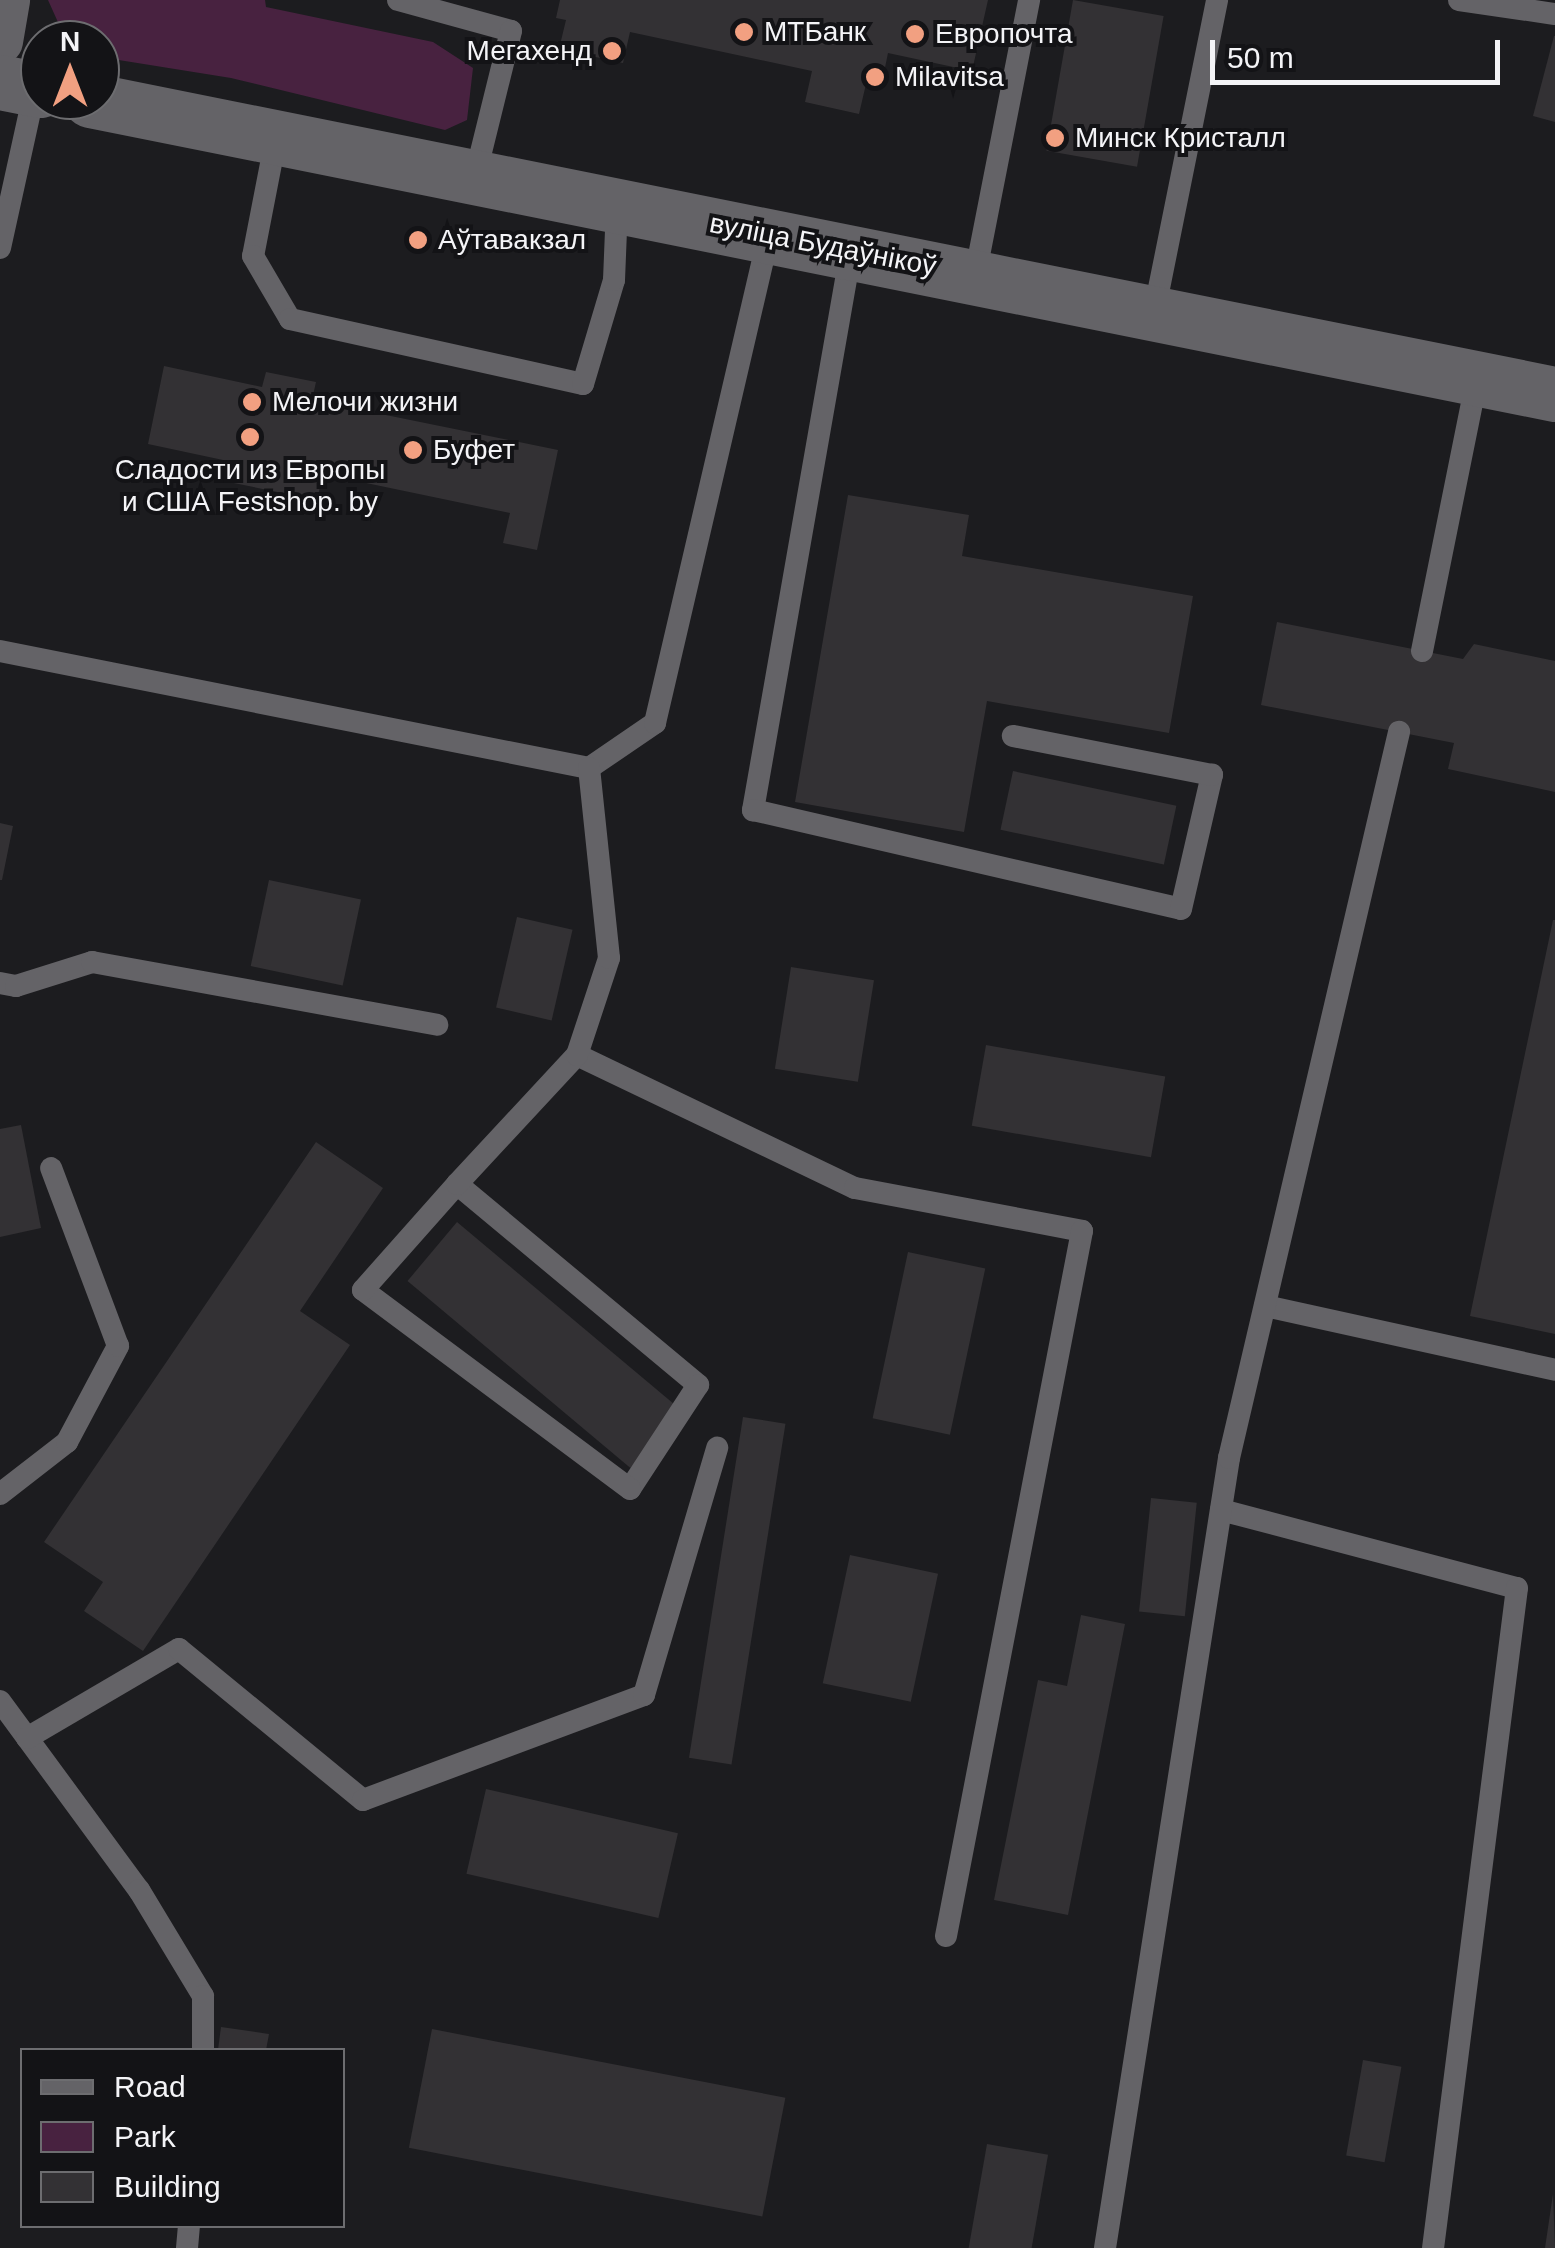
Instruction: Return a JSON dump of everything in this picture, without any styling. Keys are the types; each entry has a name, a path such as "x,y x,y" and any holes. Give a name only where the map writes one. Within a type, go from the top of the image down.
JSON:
{"main road":[{"name":"вуліца Будаўнікоў","path":"120,106 1555,394"}],"street":[{"path":"0,41 6,0"}],"lane":[{"path":"398,0 511,31 476,176"},
{"path":"975,276 1028,0"},
{"path":"1154,313 1217,0"},
{"path":"1458,0 1555,14"},
{"path":"0,248 20,119"},
{"path":"276,138 253,256 290,319 583,384 614,280 618,205"},
{"path":"0,651 589,768 654,723 769,234"},
{"path":"851,251 753,810 1180,909 1212,775 1013,736"},
{"path":"1422,651 1476,378"},
{"path":"1105,2248 1221,1510 1399,732"},
{"path":"457,1184 698,1385 630,1488 364,1290 457,1184 576,1055 609,958 589,768"},
{"path":"0,983 16,986 92,962 437,1025"},
{"path":"576,1055 855,1188 1082,1231 946,1936"},
{"path":"0,1494 67,1442 118,1346 51,1168"},
{"path":"1265,1306 1555,1370"},
{"path":"27,1738 179,1649 364,1800 644,1695 716,1448"},
{"path":"1221,1510 1517,1588 1432,2248"},
{"path":"0,1700 139,1890 203,1996 203,2048"}],"green space":[{"path":"48,0 265,0 266,7 433,42 473,68 467,120 445,130 231,78 120,60 120,20 57,20"}],"building":[{"path":"560,0 988,0 972,71 888,53 881,87 866,84 859,114 805,102 812,71 630,32 623,63 559,49 566,20 556,18"},
{"path":"1073,0 1164,16 1137,167 1046,151"},
{"path":"1555,36 1555,122 1533,116"},
{"path":"164,366 262,387 266,372 316,382 312,400 558,450 537,550 503,543 510,513 323,474 317,500 219,480 223,460 148,444"},
{"path":"848,495 969,515 962,556 1193,596 1169,733 987,701 964,832 795,802"},
{"path":"1277,622 1463,659 1474,644 1555,661 1555,792 1448,769 1454,743 1261,705"},
{"path":"1013,771 1176,806 1164,864 1001,830"},
{"path":"0,823 13,826 2,880 0,880"},
{"path":"269,880 361,900 343,986 251,966"},
{"path":"517,917 573,930 552,1020 496,1008"},
{"path":"1555,920 1555,1334 1470,1316"},
{"path":"791,967 874,980 858,1082 775,1069"},
{"path":"986,1045 1165,1077 1151,1157 972,1126"},
{"path":"21,1125 41,1228 0,1237 0,1129"},
{"path":"316,1142 383,1188 300,1311 350,1345 143,1651 84,1611 103,1582 44,1542"},
{"path":"457,1222 680,1409 630,1468 408,1281"},
{"path":"908,1252 985,1268 950,1435 873,1418"},
{"path":"743,1417 785,1424 732,1764 689,1758"},
{"path":"1151,1498 1197,1503 1185,1616 1139,1611"},
{"path":"850,1555 938,1574 911,1702 823,1683"},
{"path":"1081,1615 1125,1624 1068,1915 994,1900 1038,1680 1067,1686"},
{"path":"486,1789 678,1833 658,1918 466,1874"},
{"path":"221,2027 269,2034 266,2048 218,2048"},
{"path":"432,2029 785,2098 762,2216 409,2148"},
{"path":"1363,2060 1401,2067 1385,2162 1346,2156"},
{"path":"987,2144 1048,2155 1032,2248 969,2248"},
{"path":"1553,2194 1555,2248 1545,2248"}],"place":[{"name":"МТБанк","path":"744,32"},
{"name":"Европочта","path":"915,34"},
{"name":"Мегахенд","path":"612,51"},
{"name":"Milavitsa","path":"875,77"},
{"name":"Минск Кристалл","path":"1055,138"},
{"name":"Аўтавакзал","path":"418,240"},
{"name":"Мелочи жизни","path":"252,402"},
{"name":"Сладости из Европы и США Festshop. by","path":"250,437"},
{"name":"Буфет","path":"413,450"}]}
